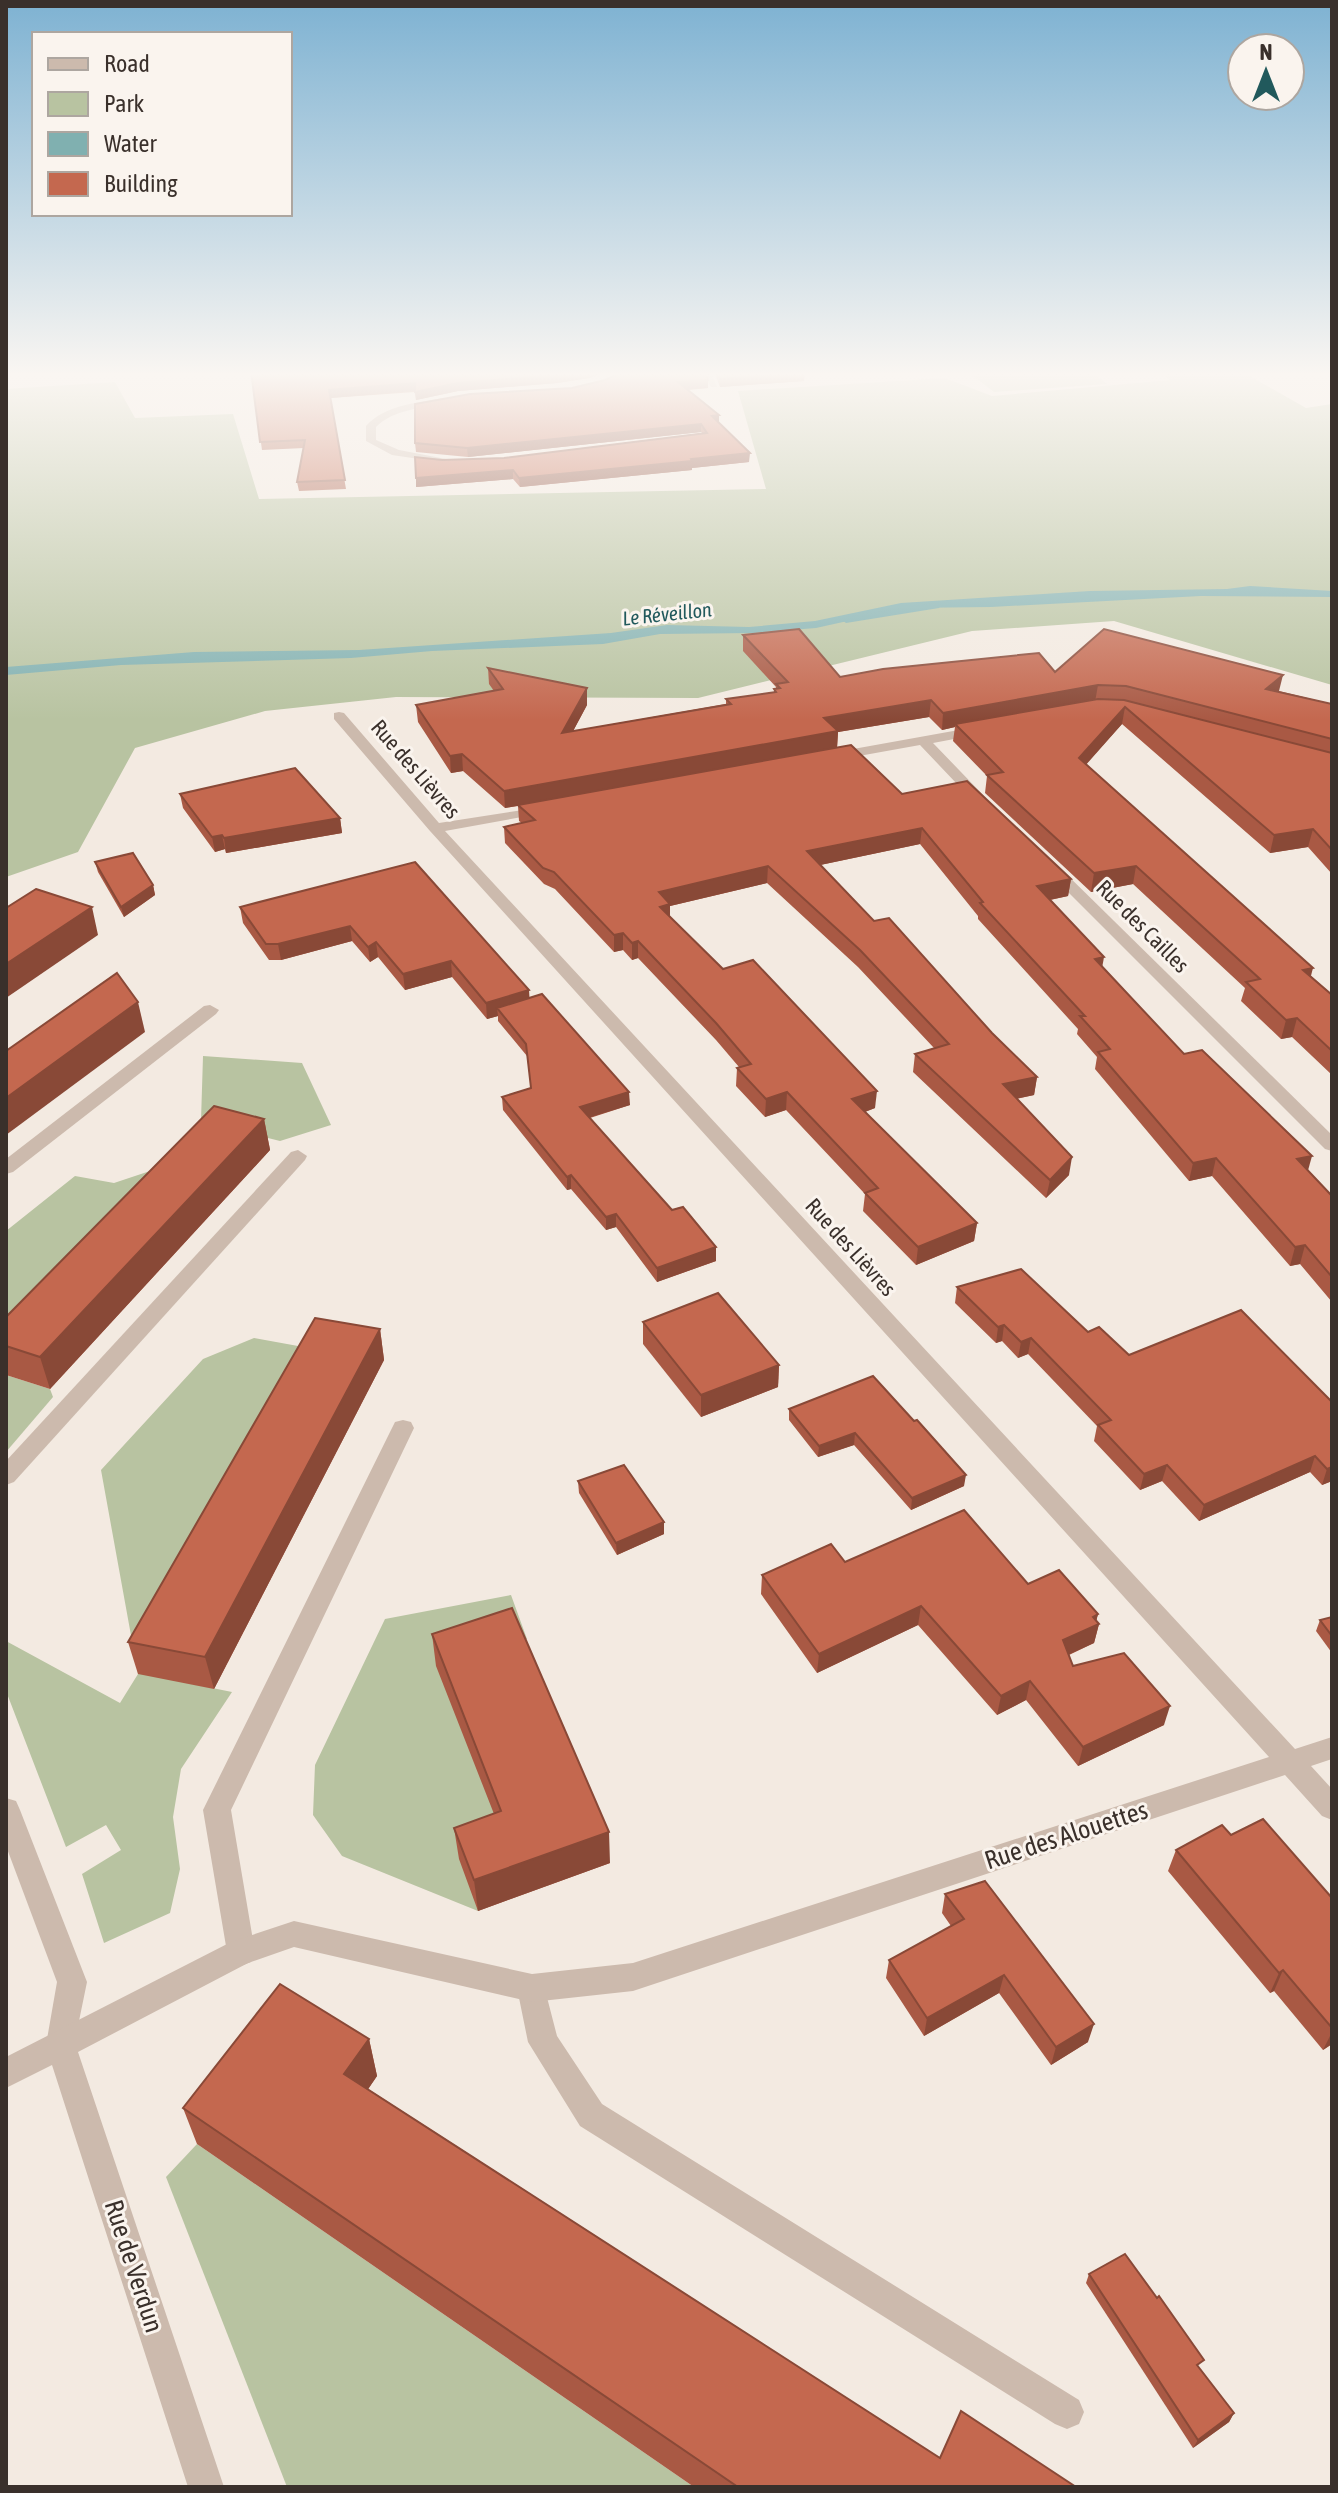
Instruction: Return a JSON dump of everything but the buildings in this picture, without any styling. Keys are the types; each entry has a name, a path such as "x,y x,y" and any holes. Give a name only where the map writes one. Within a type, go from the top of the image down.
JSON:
{"street":[{"name":"Rue des Lièvres","path":"339,716 435,828 1332,1808"},
{"path":"817,759 1002,726"},
{"path":"923,740 998,819"},
{"path":"435,828 558,806"},
{"name":"Rue des Cailles","path":"1033,851 1115,926 1249,1066 1332,1145"},
{"path":"6,1168 210,1010"},
{"path":"6,1476 298,1156"},
{"path":"241,1952 217,1810 403,1428"},
{"name":"Rue des Alouettes","path":"6,2073 241,1952 294,1934 532,1988 633,1977 1332,1748"},
{"path":"6,1810 72,1982 61,2045"},
{"path":"532,1988 543,2042 591,2115 1067,2412"},
{"name":"Rue de Verdun","path":"61,2045 206,2487"}],"green space":[{"path":"6,487 255,487 259,499 766,489 1332,487 1332,685 1114,621 972,631 698,698 396,697 265,711 135,748 78,852 6,877"},
{"path":"203,1056 302,1063 331,1125 280,1141 201,1121"},
{"path":"156,1169 6,1359 6,1231 75,1176 114,1183"},
{"path":"254,1338 320,1350 138,1673 232,1692 181,1769 173,1817 180,1869 170,1913 104,1943 82,1874 121,1850 106,1825 66,1847 6,1691 6,1641 120,1703 138,1674 101,1470 203,1359"},
{"path":"6,1375 50,1389 53,1397 6,1452"},
{"path":"511,1595 527,1639 515,1640 505,1842 478,1911 342,1856 313,1815 315,1765 385,1619"},
{"path":"197,2144 694,2487 287,2487 166,2177"}],"water":[{"path":"1250,586 1332,591 1332,597 1201,596 991,607 906,608 816,628 754,633 660,634 603,644 432,651 351,658 121,665 6,675 6,667 194,652 359,650 611,633 667,625 749,627 815,621 901,603 1090,591"}],"waterway":[{"name":"Le Réveillon","path":"846,620 936,606"}]}
